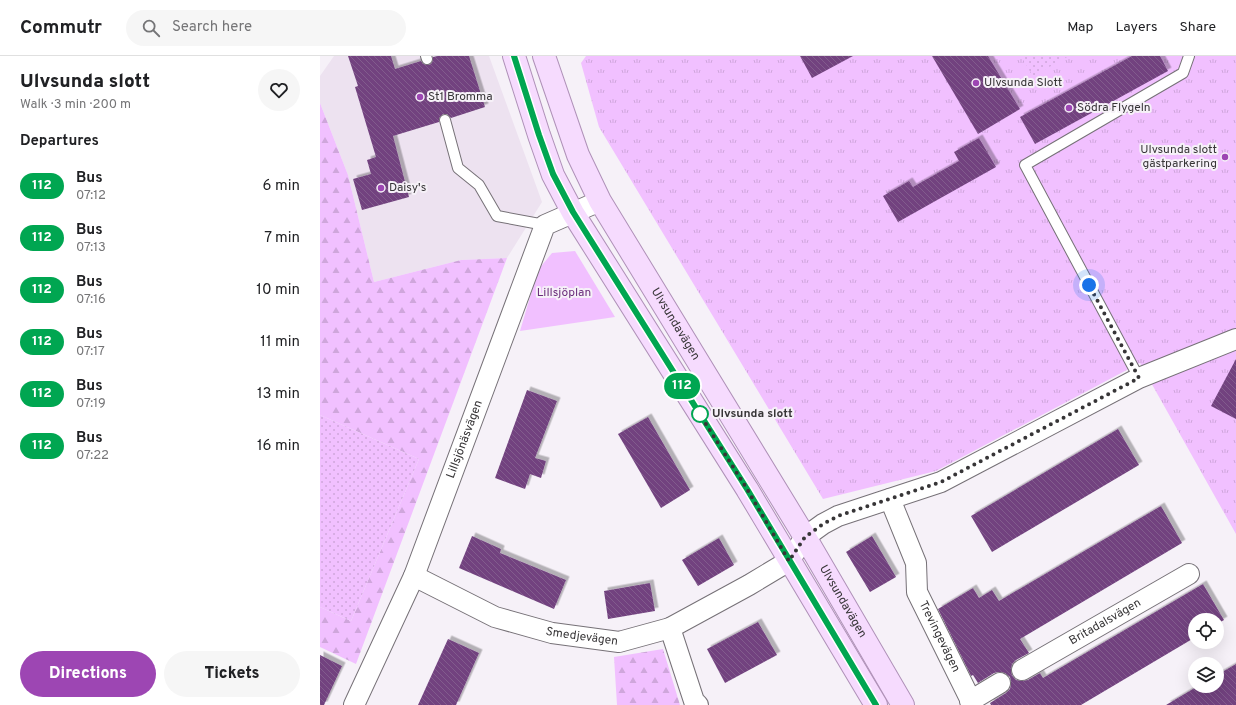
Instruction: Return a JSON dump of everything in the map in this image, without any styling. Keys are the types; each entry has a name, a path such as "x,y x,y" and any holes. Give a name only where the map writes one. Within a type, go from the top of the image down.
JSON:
{"main road":[{"name":"Ulvsundavägen","path":"514,56 551,168 573,212 747,489 876,705"},
{"name":"Ulvsundavägen","path":"544,56 578,155 600,201 805,537 903,705"}],"street":[{"path":"545,225 600,201"},
{"name":"Lillsjönäsvägen","path":"354,705 414,576 545,225"},
{"path":"789,561 805,537 823,524 838,516 941,482 1139,378 1236,339"},
{"name":"Trevingevägen","path":"890,498 916,562 917,592 972,703"},
{"name":"Smedjevägen","path":"414,576 495,617 552,633 620,642 670,628 749,585 789,561"},
{"name":"Britadalsvägen","path":"1022,670 1189,574"},
{"path":"670,628 694,701 698,705"},
{"path":"972,703 1000,683"}],"lane":[{"path":"1139,378 1025,165 1182,73 1189,56"},
{"path":"445,120 458,168 479,184 497,216 545,225"}],"shaded area":[{"path":"334,56 489,56 542,202 507,258 461,260 374,282 348,175 320,103 320,76"}],"green space":[{"path":"586,56 1236,56 1236,534 1140,363 936,471 823,499 599,127 581,63"},
{"path":"1021,56 1069,56 1033,76"},
{"path":"320,103 348,175 374,282 461,260 507,258 356,664 320,647 320,607 351,621 419,459 320,415"},
{"name":"Lillsjöplan","path":"575,251 615,317 520,331 538,270 552,253"},
{"path":"320,415 419,459 351,621 320,607"},
{"path":"663,649 680,705 617,705 614,657"}],"building":[{"name":"St1 Bromma","path":"348,56 391,56 395,69 421,61 423,64 429,65 432,63 433,57 438,56 469,56 485,107 451,118 447,114 443,114 439,118 439,122 393,136 409,197 362,210 353,179 371,174 367,160 376,157 355,87 358,86"},
{"path":"800,56 853,56 812,78"},
{"name":"Ulvsunda Slott","path":"932,56 988,56 1020,109 978,134"},
{"name":"Södra Flygeln","path":"1132,56 1160,56 1168,71 1035,144 1020,117"},
{"path":"979,138 996,167 898,222 883,196 909,181 913,187 959,161 954,152"},
{"path":"1236,359 1236,419 1211,406"},
{"path":"527,390 557,401 535,458 546,461 541,478 530,474 525,489 495,478"},
{"path":"648,417 690,490 661,508 618,434"},
{"path":"1118,429 1139,465 992,552 971,516"},
{"path":"1161,506 1182,543 1020,639 1029,653 1012,664 1012,675 1016,680 1022,681 1028,680 1040,673 1043,678 1203,584 1220,613 1188,613 1188,642 1081,705 991,705 990,703 1010,689 1010,677 1005,673 999,672 994,673 978,683 973,675 971,676 938,609 973,588 979,598 992,590 999,601"},
{"path":"472,536 501,549 500,553 566,580 554,609 459,568"},
{"path":"872,536 896,577 870,592 846,552"},
{"path":"719,538 734,565 698,586 682,560"},
{"path":"650,583 655,611 608,619 604,591"},
{"path":"758,622 777,655 725,683 707,649"},
{"path":"448,639 479,653 456,705 418,705"},
{"path":"320,655 342,666 324,705 320,705"},
{"path":"1236,664 1236,705 1166,705 1188,692 1224,693 1224,671"}],"bus line":[{"name":"112","path":"514,56 553,174 573,212 747,489 876,705"}],"place":[{"name":"Ulvsunda Slott","path":"976,83"},
{"name":"St1 Bromma","path":"420,97"},
{"name":"Södra Flygeln","path":"1069,108"},
{"name":"Ulvsunda slott gästparkering","path":"1225,157"},
{"name":"Daisy's","path":"381,188"},
{"name":"Ulvsunda slott","path":"700,414"}],"route":[{"path":"700,414 697,410 747,489 789,561 805,537 823,524 838,516 941,482 1139,378 1089,285"}]}
